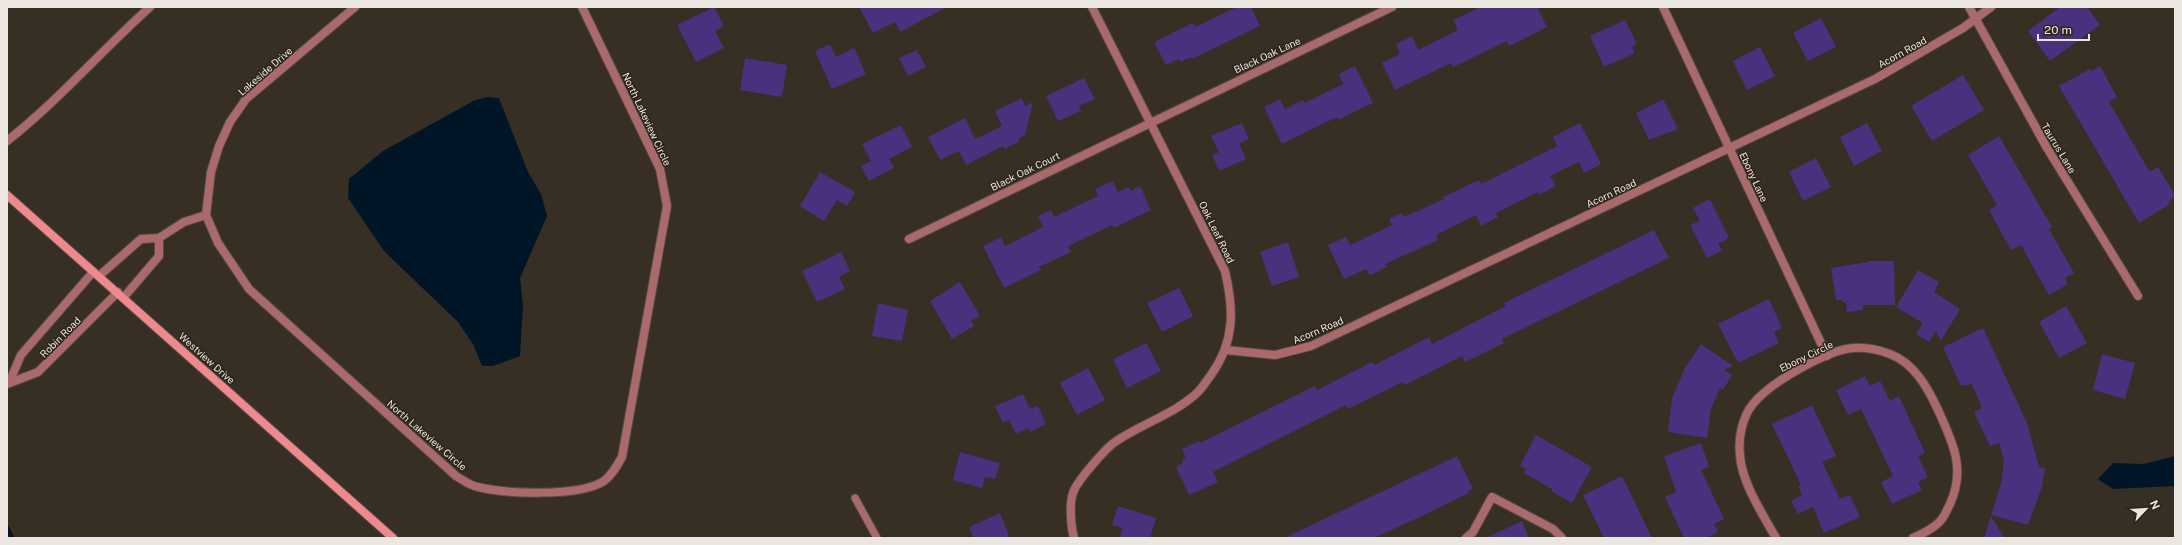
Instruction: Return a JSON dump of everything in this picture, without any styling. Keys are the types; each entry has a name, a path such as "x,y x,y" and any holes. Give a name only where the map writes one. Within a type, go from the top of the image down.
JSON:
{"street":[{"path":"7,142 37,118 123,31 150,7"},
{"name":"Lakeside Drive","path":"206,215 211,172 219,146 230,122 246,99 355,7"},
{"name":"North Lakeview Circle","path":"206,215 218,243 249,289 456,476 476,487 504,492 573,491 589,488 604,481 615,469 622,457 667,206 660,169 582,7"},
{"name":"Oak Leaf Road","path":"1074,538 1071,527 1073,493 1086,473 1114,442 1180,405 1199,392 1226,350 1230,328 1231,307 1225,271 1092,7"},
{"name":"Black Oak Lane","path":"1151,122 1392,7"},
{"name":"Ebony Lane","path":"1663,7 1826,356"},
{"name":"Taurus Lane","path":"1969,7 2047,148 2138,296"},
{"name":"Acorn Road","path":"1226,350 1275,355 1311,346 1730,149 1875,79 1934,46 1976,19 1991,7"},
{"name":"Black Oak Court","path":"908,239 1151,122"},
{"name":"Westview Drive","path":"7,195 121,295 301,458 393,538"},
{"path":"96,274 141,239 159,238 184,222 206,215"},
{"path":"121,295 159,256 159,238"},
{"name":"Robin Road","path":"8,383 21,355 96,274"},
{"name":"Robin Road","path":"8,383 38,372 121,295"},
{"name":"Ebony Circle","path":"1776,538 1748,484 1741,463 1740,437 1744,420 1752,404 1778,381 1826,356 1854,348 1874,349 1892,355 1907,365 1922,380 1933,400 1957,456 1958,475 1955,493 1941,521 1913,538"},
{"path":"1466,538 1473,532 1492,497 1553,528 1562,538"}],"lane":[{"path":"855,498 877,538"}],"water":[{"path":"487,97 499,98 528,172 541,194 547,216 520,278 523,306 520,356 493,366 482,366 473,344 458,322 384,251 348,198 349,179 383,151 475,100"},
{"path":"2175,456 2175,486 2113,489 2098,479 2113,463 2144,464"}],"building":[{"path":"714,7 724,26 715,31 724,48 696,62 677,25"},
{"path":"859,7 947,7 900,32 895,22 873,33"},
{"path":"1237,7 1251,7 1260,26 1192,59 1191,57 1180,62 1179,59 1166,65 1154,42 1193,23 1195,27"},
{"path":"1481,7 1537,7 1547,27 1509,46 1507,41 1453,67 1451,63 1395,90 1382,63 1400,54 1396,44 1412,36 1418,50 1458,30 1453,20"},
{"path":"2060,7 2087,7 2100,25 2050,61 2028,31"},
{"path":"1821,18 1836,47 1808,61 1793,33"},
{"path":"1625,20 1637,44 1632,47 1635,53 1604,67 1590,36"},
{"path":"830,44 836,57 854,48 866,74 832,89 815,51"},
{"path":"1760,47 1775,76 1747,90 1733,61"},
{"path":"917,50 926,67 908,76 899,58"},
{"path":"745,58 787,65 782,97 740,90"},
{"path":"1355,66 1373,103 1338,120 1337,117 1282,144 1264,107 1280,99 1285,109 1303,100 1305,103 1343,84 1339,74"},
{"path":"2100,66 2117,97 2109,102 2148,169 2151,171 2158,167 2175,195 2175,197 2168,202 2170,204 2139,223 2059,86 2090,69 2091,71"},
{"path":"1963,75 1984,110 1932,141 1911,106"},
{"path":"1084,78 1095,99 1079,106 1081,111 1058,121 1046,96"},
{"path":"1022,98 1025,106 1033,102 1025,135 1019,138 1020,141 1004,149 1003,146 966,165 959,151 940,160 928,137 965,118 975,139 1002,126 995,111"},
{"path":"1663,99 1678,129 1649,140 1636,113"},
{"path":"1242,123 1249,139 1239,144 1246,159 1219,171 1212,155 1219,152 1211,136"},
{"path":"1580,123 1601,164 1584,173 1579,162 1550,176 1556,186 1539,195 1538,192 1496,213 1498,217 1481,226 1476,215 1436,235 1438,240 1385,264 1387,267 1370,275 1366,269 1344,279 1328,245 1346,237 1350,245 1392,225 1389,219 1402,213 1404,217 1444,199 1443,197 1479,180 1481,184 1557,146 1553,137"},
{"path":"1867,123 1882,151 1854,166 1840,137"},
{"path":"901,125 912,147 889,159 894,168 869,181 861,166 871,161 862,144"},
{"path":"1999,136 2052,227 2049,229 2074,273 2065,278 2068,284 2049,295 2021,245 2011,250 1989,210 1997,205 1968,155"},
{"path":"1816,158 1831,187 1803,201 1789,172"},
{"path":"820,172 855,192 847,206 837,200 824,221 800,206"},
{"path":"1113,181 1118,192 1128,187 1131,191 1140,186 1151,210 1114,228 1112,225 1068,246 1071,252 1039,267 1041,270 1004,288 983,246 1001,237 1005,246 1043,227 1038,216 1051,210 1054,217 1098,196 1095,189"},
{"path":"1710,199 1729,238 1718,244 1722,251 1707,258 1690,225 1700,221 1693,208"},
{"path":"1654,230 1669,258 1502,339 1504,343 1465,362 1462,356 1405,385 1403,382 1348,409 1346,405 1213,472 1218,482 1189,495 1176,467 1183,463 1182,460 1186,458 1182,449 1199,441 1200,443 1315,386 1317,390 1372,362 1374,365 1429,337 1432,344 1506,306 1504,303"},
{"path":"1288,242 1299,277 1272,286 1260,252"},
{"path":"841,252 850,271 839,277 845,289 817,302 802,271"},
{"path":"1868,261 1894,261 1895,305 1863,305 1863,310 1847,312 1846,302 1836,300 1831,268"},
{"path":"1918,270 1939,282 1934,292 1960,309 1941,341 1936,331 1929,342 1916,334 1923,323 1896,307"},
{"path":"960,282 980,316 971,321 974,326 952,339 930,301"},
{"path":"1179,288 1193,316 1162,332 1147,303"},
{"path":"1769,299 1782,328 1774,332 1779,343 1738,363 1718,324"},
{"path":"878,303 908,310 902,341 872,336"},
{"path":"2066,306 2087,343 2059,358 2039,322"},
{"path":"1983,328 2027,423 2039,467 2045,468 2042,487 2028,525 1991,515 2001,484 2004,460 1999,443 1990,446 1974,412 1982,408 1972,384 1961,386 1943,347"},
{"path":"1146,343 1161,371 1127,388 1113,359"},
{"path":"1701,344 1733,366 1724,370 1732,375 1723,390 1720,388 1711,409 1707,438 1668,432 1672,398 1685,368"},
{"path":"2102,354 2135,363 2125,399 2093,390"},
{"path":"1088,368 1105,400 1077,415 1060,383"},
{"path":"1865,376 1870,386 1880,381 1890,401 1899,396 1925,453 1918,456 1928,477 1918,482 1922,490 1892,504 1881,482 1893,476 1861,409 1848,415 1836,390"},
{"path":"1023,394 1030,409 1038,406 1046,424 1030,432 1028,428 1016,434 1009,420 1003,423 995,406"},
{"path":"1812,405 1836,456 1822,462 1840,499 1850,495 1860,517 1824,533 1813,507 1798,514 1791,501 1802,495 1798,486 1801,485 1772,424"},
{"path":"1536,435 1592,467 1572,503 1551,491 1552,489 1524,473 1526,469 1520,466"},
{"path":"1701,443 1709,467 1701,470 1724,519 1714,524 1718,532 1706,538 1684,538 1665,497 1676,492 1664,456"},
{"path":"960,452 1000,463 995,479 985,477 982,488 953,480"},
{"path":"1457,456 1473,489 1468,491 1469,493 1422,516 1374,538 1284,538"},
{"path":"1622,476 1652,538 1604,538 1583,495"},
{"path":"1118,506 1156,518 1150,538 1120,538 1122,528 1112,525"},
{"path":"1000,513 1010,538 974,538 969,527"},
{"path":"1991,516 2004,538 1984,538"},
{"path":"1522,521 1529,538 1486,538"}],"waterway":[{"path":"7,528 12,538"}]}
